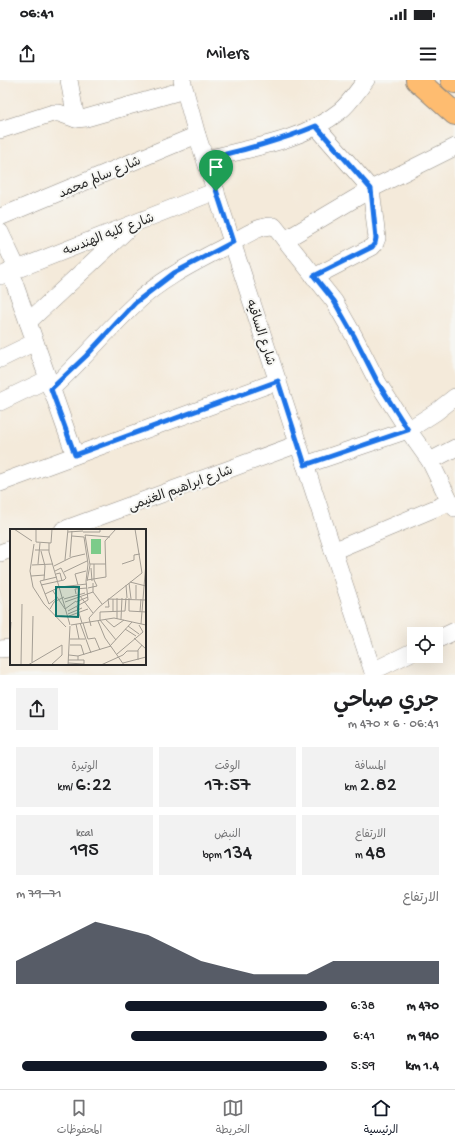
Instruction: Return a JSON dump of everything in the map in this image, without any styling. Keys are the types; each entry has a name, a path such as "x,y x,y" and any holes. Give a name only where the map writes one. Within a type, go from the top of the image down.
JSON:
{"main road":[{"path":"417,80 455,114"}],"street":[{"path":"70,80 76,119"},
{"path":"206,159 292,136 316,126 341,110 366,80"},
{"path":"0,130 53,112 76,119 86,118 183,85"},
{"name":"شارع الساقيه","path":"183,85 298,444 374,673"},
{"path":"314,276 372,247 375,243 376,236 371,189 316,126"},
{"name":"شارع سالم محمد","path":"0,217 198,135"},
{"path":"285,240 371,189 455,147"},
{"name":"شارع كليه الهندسه","path":"9,272 216,191"},
{"path":"28,322 137,221"},
{"path":"0,402 50,384 86,356 135,303 174,273 253,232 272,226 276,227 334,301 378,383 430,461 452,505 333,551"},
{"path":"0,232 9,272 75,455"},
{"path":"0,359 35,342"},
{"path":"0,483 278,381"},
{"path":"305,465 408,430 436,412 455,397"},
{"name":"شارع ابراهيم الغنيمى","path":"66,529 298,444"},
{"path":"430,461 455,448"},
{"path":"0,553 10,549"},
{"path":"443,637 455,631"},
{"path":"0,649 10,648"},
{"path":"374,673 407,655"}],"route":[{"path":"316,126 371,189 376,236 375,243 372,247 314,276 334,301 378,383 408,430 305,465 278,381 75,455 51,389 86,356 135,303 174,273 233,242 216,191 206,159 292,136 316,126"}]}
